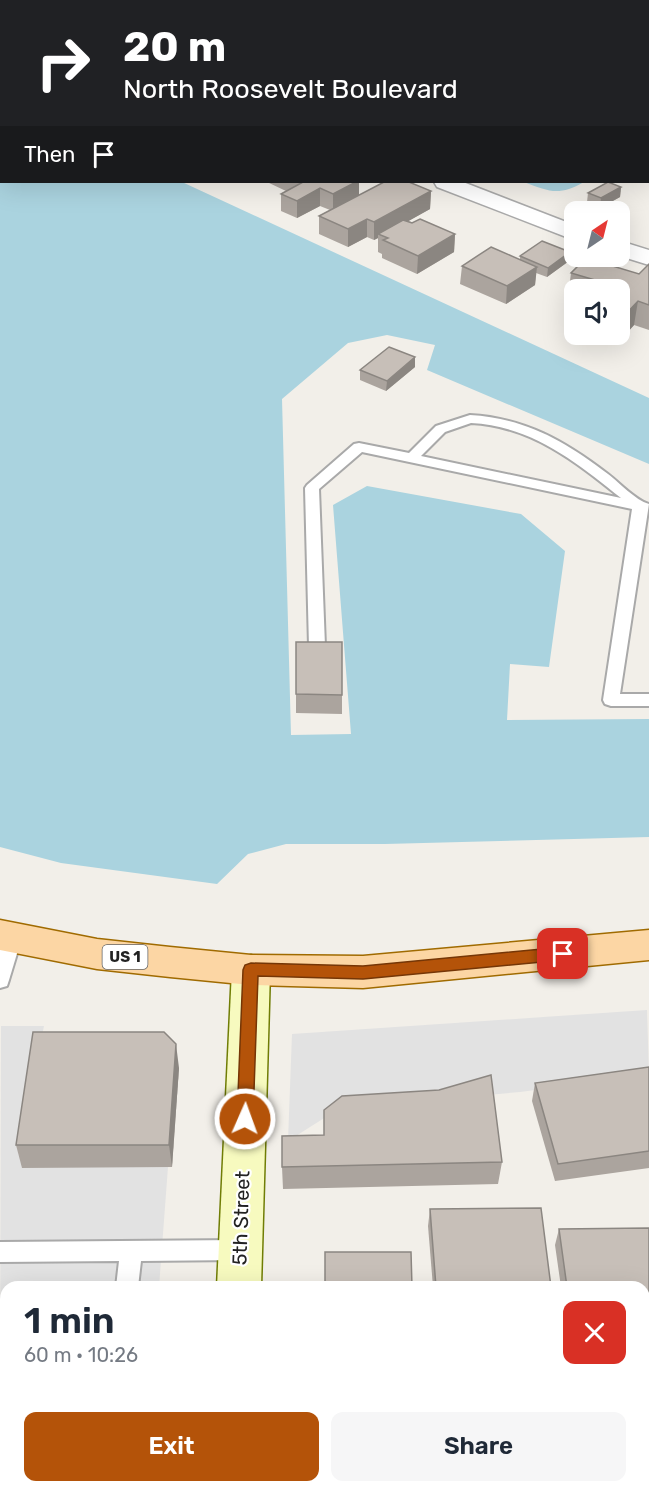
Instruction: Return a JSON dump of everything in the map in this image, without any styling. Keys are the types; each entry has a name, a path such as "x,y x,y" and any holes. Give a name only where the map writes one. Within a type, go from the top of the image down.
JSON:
{"main road":[{"name":"US 1","path":"6,936 96,954 251,970 363,972 649,945"}],"street":[{"path":"448,183 564,229"},
{"path":"630,251 649,258"},
{"name":"5th Street","path":"239,1268 251,970"}],"lane":[{"path":"412,458 443,427 458,422 494,420 511,424 577,456 645,507"},
{"path":"317,646 312,488 359,447 645,507"},
{"path":"645,507 610,700 649,700"},
{"path":"0,980 6,936"},
{"path":"128,1281 131,1251"},
{"path":"0,1252 131,1251 239,1268"}],"shaded area":[{"path":"647,1010 649,1075 520,1092 340,1108 288,1141 292,1034"},
{"path":"1,1026 44,1026 38,1055 168,1167 159,1281 0,1281"}],"water":[{"path":"0,183 184,183 649,398 649,464 427,370 435,345 387,335 348,343 282,399 291,735 351,734 333,505 367,486 521,514 565,551 549,667 510,664 507,720 649,719 649,837 385,844 286,844 248,854 217,884 61,863 0,847"},
{"path":"527,183 582,183 561,191"}],"building":[{"path":"301,183 354,183 333,194 320,188 297,201 281,194"},
{"path":"382,183 411,183 431,191 374,222 367,219 348,229 319,216"},
{"path":"606,183 621,187 601,198 588,193"},
{"path":"420,219 455,234 418,256 383,240 388,238 378,234 403,220 412,223"},
{"path":"542,241 564,250 564,256 548,268 520,256"},
{"path":"491,247 537,267 507,286 462,266"},
{"path":"649,264 649,305 638,301 630,310 630,279 591,279 571,273 577,267 616,267 639,274"},
{"path":"389,347 415,357 387,381 360,370"},
{"path":"296,642 342,642 342,695 296,694"},
{"path":"33,1032 164,1032 176,1044 169,1145 16,1145"},
{"path":"649,1067 649,1151 558,1164 535,1083"},
{"path":"491,1075 502,1162 282,1167 282,1136 324,1135 324,1110 342,1096 439,1090"},
{"path":"541,1208 550,1281 436,1281 430,1209"},
{"path":"649,1228 649,1281 566,1281 559,1229"},
{"path":"325,1252 411,1252 412,1281 325,1281"}],"route":[{"path":"245,1119 251,970 363,972 563,954"}]}
